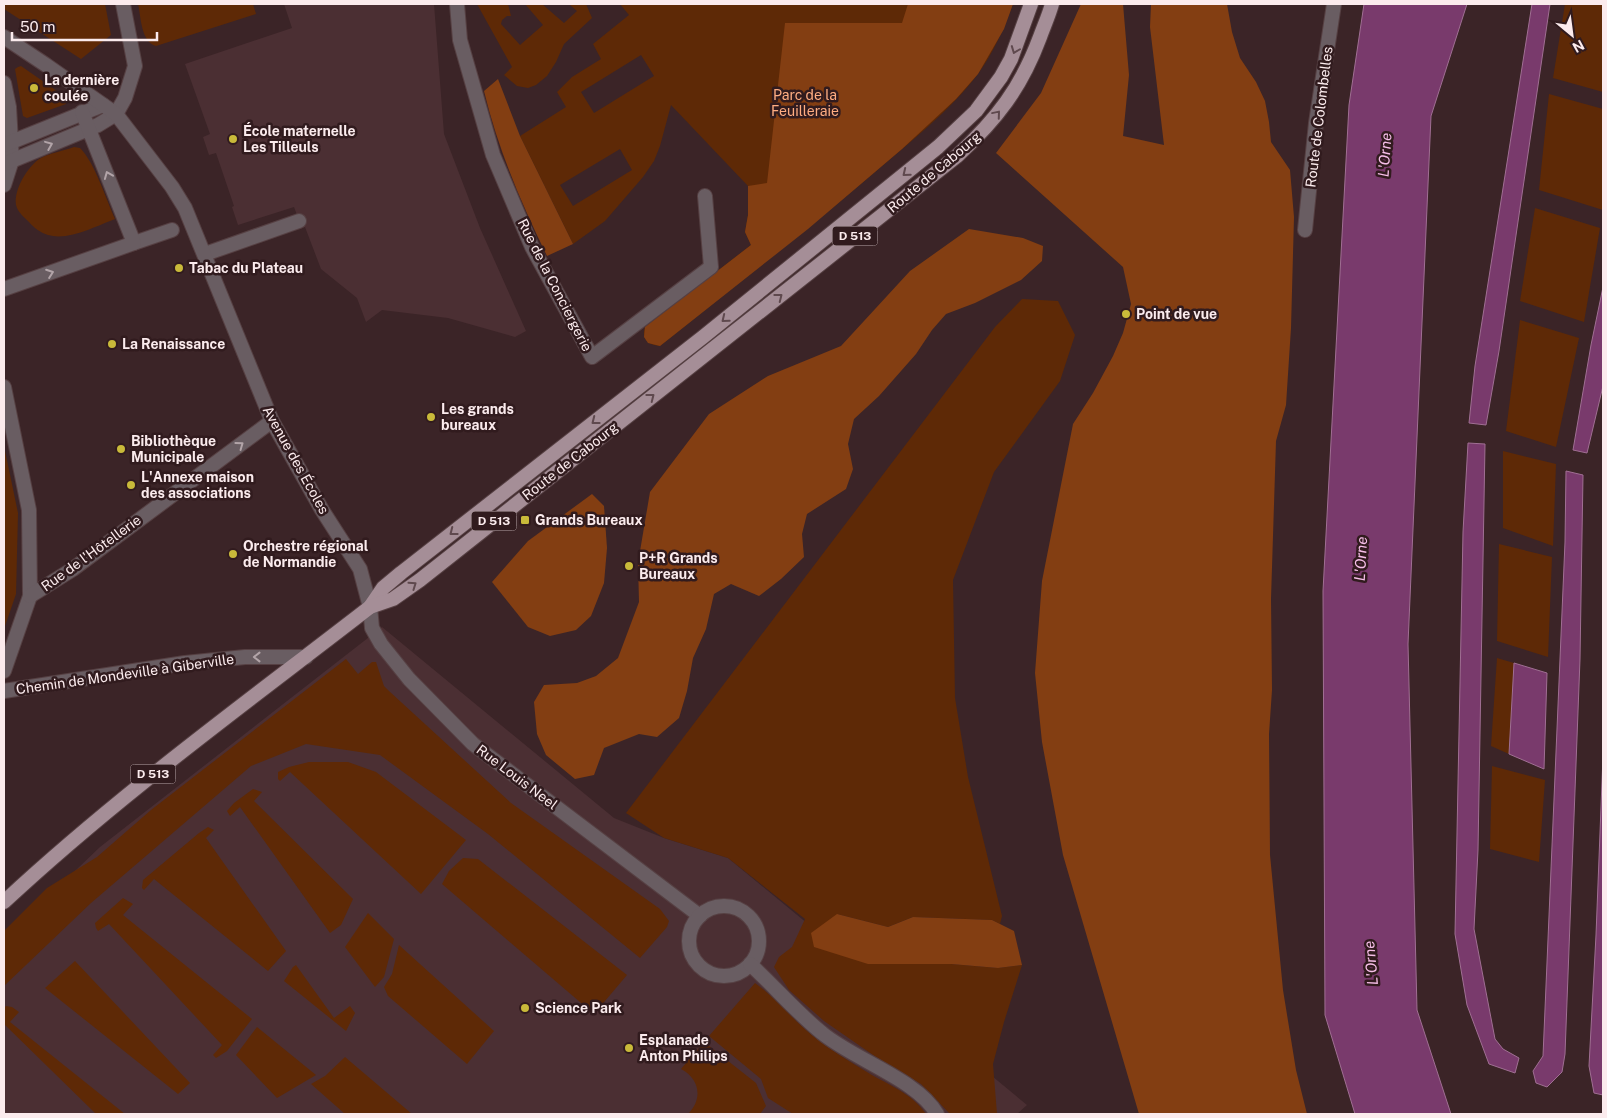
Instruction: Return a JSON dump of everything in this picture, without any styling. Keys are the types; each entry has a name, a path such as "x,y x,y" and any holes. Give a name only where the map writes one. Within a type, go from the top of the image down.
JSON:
{"main road":[{"name":"Route de Cabourg","path":"370,607 383,588 401,573 703,337 938,146 976,111 1001,77 1011,58 1031,4"},
{"name":"Route de Cabourg","path":"370,607 393,599 420,580 957,156 986,128 1018,86 1030,63 1052,4"},
{"name":"D 513","path":"4,902 40,868 114,805 370,607"}],"street":[{"path":"8,162 89,129 116,114 125,98 135,66 123,4"},
{"name":"Rue de la Conciergerie","path":"457,4 460,40 493,155 532,247 592,357 710,267 705,196"},
{"name":"Route de Colombelles","path":"1305,230 1316,123 1334,4"},
{"name":"Avenue des Écoles","path":"4,37 116,114 172,187 185,208 205,254 223,303 272,421 322,510 360,568 370,607"},
{"path":"4,83 9,107 8,162 4,185"},
{"path":"7,143 103,105"},
{"path":"82,112 134,243"},
{"path":"205,254 299,221"},
{"path":"4,289 172,230"},
{"path":"4,387 29,510 30,596 4,671"},
{"name":"Rue de l'Hôtellerie","path":"30,596 73,569 272,421"},
{"name":"Rue Louis Neel","path":"370,607 372,628 380,644 409,679 473,744 700,916"},
{"name":"Chemin de Mondeville à Giberville","path":"5,691 185,663 245,657 306,657"},
{"path":"728,907 746,914 752,921 758,938 758,948 750,964 744,970 726,976 715,975 705,971 697,964 691,954 689,936 691,928 700,916 708,910 728,907"},
{"path":"750,964 822,1034 849,1052 912,1088 928,1102 937,1114"}],"shaded area":[{"path":"284,4 434,4 444,134 480,228 526,331 515,337 448,318 382,310 366,322 357,298 321,269 305,227 302,228 294,207 238,225 232,207 234,206 216,153 209,155 203,137 210,134 185,64 292,28"},
{"path":"382,627 614,818 664,838 728,858 1027,1105 1017,1114 4,1114 4,939 100,847"}],"green space":[{"path":"4,4 105,4 111,35 81,59 4,9"},
{"path":"138,4 253,4 256,14 156,46 147,40"},
{"path":"477,4 508,4 511,16 507,16 502,20 501,24 520,45 543,25 525,4 542,4 564,23 577,11 569,4 586,4 592,18 564,44 547,76 536,85 528,88 517,86 504,75 512,67"},
{"name":"Parc de la Feuilleraie","path":"620,4 1013,4 998,41 983,67 955,101 915,138 822,216 660,346 646,341 644,335 645,327 751,245 745,232 748,215 748,186 671,105 660,146 654,161 643,177 605,221 573,244 520,136 566,107 557,92 572,77 601,59 593,44 629,15","holes":["641,55 654,76 594,113 581,92","620,149 632,170 573,206 560,185"]},
{"name":"Parc de la Feuilleraie","path":"908,4 1013,4 1004,29 978,74 956,99 902,149 808,229 660,346 648,343 644,337 645,327 751,245 745,232 748,215 748,186 767,183 785,23 902,23"},
{"path":"1081,4 1123,4 1129,75 1123,136 1164,145 1150,27 1151,4 1227,4 1232,32 1240,58 1256,82 1265,101 1271,142 1290,170 1294,217 1291,328 1286,405 1276,441 1271,599 1270,855 1283,990 1296,1070 1307,1114 1139,1114 1063,855 1042,742 1035,673 1042,581 1073,424 1093,393 1113,356 1123,333 1131,304 1123,267 996,153 1041,93"},
{"path":"1565,4 1603,4 1603,92 1553,78"},
{"path":"21,66 67,98 66,104 27,118 23,116 15,69"},
{"path":"498,79 520,136 573,244 547,256 511,175 490,113 484,91"},
{"path":"1549,94 1603,109 1603,210 1539,190"},
{"path":"74,147 80,148 91,163 115,219 91,229 65,236 48,235 35,228 18,210 16,195 26,173 36,162 48,155"},
{"path":"1535,208 1600,228 1584,322 1520,301"},
{"path":"969,229 1023,238 1043,246 1042,261 1021,280 975,303 946,314 932,330 916,354 879,396 854,419 848,444 853,469 846,489 807,514 802,534 804,557 781,579 759,596 731,584 714,594 706,629 693,658 687,691 679,718 657,737 639,734 604,748 594,775 575,779 546,755 537,734 534,702 544,685 577,683 596,676 618,658 639,602 638,563 650,492 709,414 768,376 841,346 910,271"},
{"path":"1022,299 1058,301 1075,335 1060,381 994,472 953,580 955,698 968,777 1002,916 1000,924 992,920 913,917 888,927 837,914 951,964 998,968 1022,965 993,1064 997,1114 950,1114 921,1084 876,1057 824,1021 789,990 774,967 779,957 792,947 805,919 728,858 664,838 626,813 995,327"},
{"path":"1520,320 1579,338 1556,447 1506,431"},
{"path":"4,446 18,513 16,594 4,629"},
{"path":"1503,451 1556,464 1553,546 1503,528"},
{"path":"592,494 604,506 607,548 604,583 591,616 576,630 550,636 528,627 492,582 528,541"},
{"path":"1499,544 1552,557 1548,657 1497,641"},
{"path":"1497,658 1514,663 1509,754 1491,746"},
{"path":"346,659 358,674 372,662 376,662 384,686 511,803 660,909 669,921 667,927 640,958 488,834 380,755 306,744 251,766 91,903 4,986 4,931 47,888 97,857 151,810"},
{"path":"309,762 348,762 376,772 466,840 421,894 290,772 280,781 278,779 278,772"},
{"path":"1492,766 1545,780 1539,862 1490,849"},
{"path":"253,789 262,792 254,801 353,899 341,925 330,933 240,807 230,816 227,811 234,803"},
{"path":"208,827 214,830 206,838 286,951 268,971 154,879 144,890 142,888 143,880"},
{"path":"463,858 478,859 627,975 594,1014 442,884 449,871"},
{"path":"123,898 133,904 123,915 252,1019 227,1051 216,1058 213,1055 222,1045 109,924 98,931 96,928 95,923"},
{"path":"368,913 394,939 384,977 375,987 345,947"},
{"path":"837,914 888,927 913,917 992,920 1014,931 1022,965 998,968 951,964 868,964 814,947 811,933"},
{"path":"399,945 494,1031 467,1064 388,996 384,987 392,974"},
{"path":"75,961 190,1083 178,1094 45,988"},
{"path":"296,965 334,1018 350,1006 355,1013 346,1031 284,981"},
{"path":"755,983 812,1035 853,1064 907,1095 926,1114 793,1114 768,1098 761,1079 709,1036"},
{"path":"6,1006 12,1007 19,1012 10,1022 125,1114 96,1114 4,1024 4,1008"},
{"path":"257,1027 316,1075 277,1098 236,1055"},
{"path":"704,1042 756,1083 766,1106 760,1114 688,1114 696,1102 697,1090 692,1078 681,1069"},
{"path":"345,1057 412,1114 345,1114 311,1084 325,1076"}],"water":[{"name":"L'Orne","path":"1364,4 1467,4 1431,116 1408,644 1417,1010 1451,1114 1355,1114 1325,1015 1323,591 1349,105"},
{"path":"1532,4 1550,4 1499,351 1486,425 1469,423 1475,366"},
{"path":"1603,287 1603,386 1587,453 1573,450"},
{"path":"1468,443 1485,444 1478,850 1474,929 1495,1039 1503,1049 1519,1058 1515,1073 1489,1064 1467,1005 1455,934 1463,532"},
{"path":"1566,471 1583,475 1580,659 1565,1054 1562,1072 1547,1087 1536,1083 1533,1071 1543,1056 1565,542"},
{"path":"1514,663 1547,673 1544,769 1509,754"},
{"path":"1603,756 1603,1095 1594,1093 1589,1066"}],"place":[{"name":"La dernière coulée","path":"34,88"},
{"name":"École maternelle Les Tilleuls","path":"233,139"},
{"name":"Tabac du Plateau","path":"179,268"},
{"name":"Point de vue","path":"1126,314"},
{"name":"La Renaissance","path":"112,344"},
{"name":"Les grands bureaux","path":"431,417"},
{"name":"Bibliothèque Municipale","path":"121,449"},
{"name":"L'Annexe maison des associations","path":"131,485"},
{"name":"Grands Bureaux","path":"525,520"},
{"name":"Orchestre régional de Normandie","path":"233,554"},
{"name":"P+R Grands Bureaux","path":"629,566"},
{"name":"Science Park","path":"525,1008"},
{"name":"Esplanade Anton Philips","path":"629,1048"}]}
